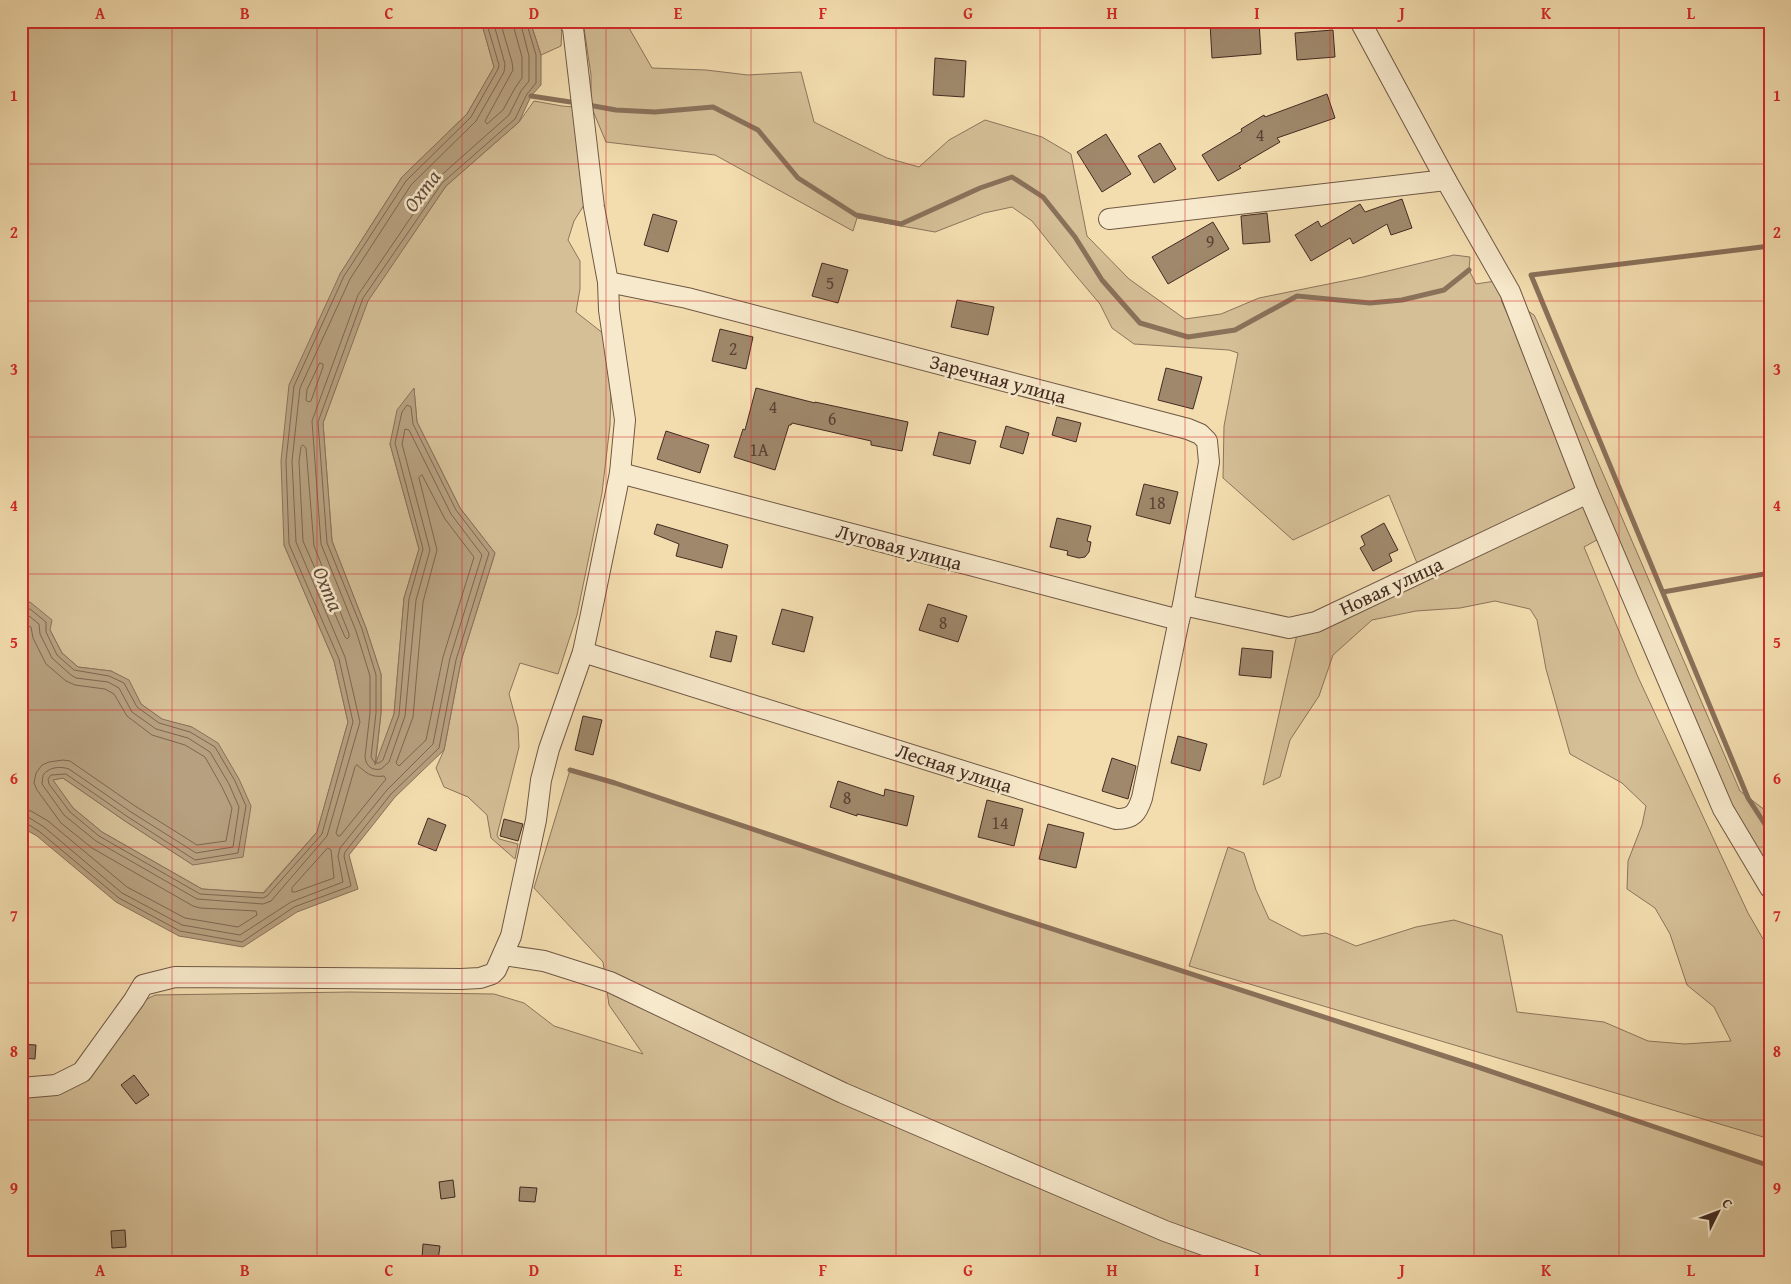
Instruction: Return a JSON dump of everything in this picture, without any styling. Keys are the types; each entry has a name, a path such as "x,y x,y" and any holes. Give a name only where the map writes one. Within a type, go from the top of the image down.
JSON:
{"street":[{"path":"21,1088 56,1085 82,1072 143,985 174,977 461,980 486,977 496,970 511,936 522,889 548,749 583,652 620,473 625,420 609,310 608,282 594,206 573,28 569,21"},
{"path":"1360,21 1446,180 1510,292 1588,493 1723,809 1770,888"},
{"path":"1109,219 1446,180"},
{"name":"Заречная улица","path":"608,282 687,298 1178,426 1200,434 1207,442 1209,462 1181,613"},
{"name":"Луговая улица","path":"620,473 1181,613"},
{"name":"Новая улица","path":"1181,613 1289,628 1316,622 1588,493"},
{"name":"Лесная улица","path":"583,652 1116,819 1123,819 1130,817 1138,810 1142,798 1181,613"},
{"path":"502,955 544,961 610,982 843,1093 1165,1231 1254,1263"}],"shaded area":[{"path":"21,21 481,21 494,67 467,114 402,177 340,274 284,545 334,661 348,722 317,832 263,893 202,889 102,832 73,808 52,780 63,778 193,865 192,727 163,720 141,704 128,680 111,671 78,667 62,653 50,630 30,602 21,607"},
{"path":"530,21 560,21 562,26 561,46 541,55"},
{"path":"583,21 625,21 652,68 706,70 748,75 801,72 814,122 887,158 919,167 949,140 985,120 1042,137 1071,154 1087,236 1129,279 1185,319 1221,314 1259,298 1363,277 1454,255 1470,257 1469,270 1476,284 1502,280 1510,292 1501,300 1588,493 1604,536 1584,547 1638,677 1748,913 1770,951 1770,1139 1189,966 1228,847 1244,853 1256,890 1269,919 1302,936 1326,933 1356,946 1416,927 1454,920 1502,935 1517,1012 1604,1022 1648,1041 1685,1044 1731,1041 1714,1007 1687,985 1670,934 1655,908 1627,889 1628,861 1642,825 1646,806 1622,783 1570,754 1546,669 1537,620 1530,609 1495,601 1460,608 1416,611 1372,620 1333,655 1319,696 1290,740 1280,777 1263,785 1300,621 1417,563 1389,495 1293,540 1223,478 1224,426 1238,353 1229,350 1134,344 1112,328 1100,304 1032,221 1012,207 984,213 935,232 857,218 853,231 715,155 606,142 591,106 591,75"},
{"path":"534,101 575,107 586,202 574,221 568,240 580,261 580,289 576,312 604,334 611,392 610,425 602,493 577,615 558,674 520,663 509,694 518,727 519,747 497,835 499,839 518,844 515,859 491,838 487,815 468,797 444,787 436,768 444,750 461,661 495,553 460,508 417,422 414,389 390,444 419,549 404,598 394,714 375,768 381,713 381,674 366,628 332,541 323,423 367,301 446,186 519,122"},
{"path":"1528,311 1534,315 1537,321 1740,791 1770,814 1770,873 1729,805 1525,316"},
{"path":"570,770 615,783 994,910 1472,1065 1770,1166 1770,1263 21,1263 21,1095 64,1090 145,1000 155,995 350,992 494,994 524,1003 554,1026 643,1054 609,1005 603,962 534,888"}],"water":[{"name":"Охта","path":"481,21 530,21 541,55 541,85 531,96 519,122 446,186 368,301 323,423 332,541 366,628 381,674 381,713 375,765 394,714 404,598 419,549 390,444 397,410 414,388 417,422 460,508 495,553 461,661 444,750 395,797 349,855 358,889 297,912 243,947 179,936 116,902 37,836 21,827 21,607 30,602 52,620 50,630 62,653 78,667 111,671 129,680 141,704 162,719 192,727 218,743 239,779 251,806 243,857 193,865 63,778 53,780 73,808 102,832 202,889 264,893 317,832 348,722 334,661 284,545 281,461 289,385 340,274 402,177 467,114 494,67"}],"building":[{"path":"1259,21 1261,54 1212,58 1210,23"},
{"path":"1333,30 1335,57 1297,60 1295,33"},
{"path":"935,58 966,61 964,97 933,95"},
{"path":"1327,94 1335,118 1277,138 1280,142 1239,166 1241,168 1218,181 1202,155 1242,131 1241,129 1264,115 1265,117"},
{"path":"1106,134 1131,174 1102,192 1077,152"},
{"path":"1160,143 1176,169 1154,183 1138,156"},
{"path":"1402,199 1412,228 1391,235 1387,224 1353,244 1350,238 1311,261 1295,235 1318,221 1321,227 1360,204 1365,212"},
{"path":"1267,213 1270,242 1243,244 1241,216"},
{"path":"653,214 677,221 668,252 644,245"},
{"path":"1213,222 1229,249 1168,284 1152,257"},
{"path":"822,263 848,270 838,303 812,296"},
{"path":"957,300 994,307 988,335 951,327"},
{"path":"720,329 753,337 746,369 712,361"},
{"path":"1166,368 1202,377 1193,409 1158,400"},
{"path":"756,388 815,403 908,422 902,451 871,445 871,441 792,423 789,425 775,470 734,457 743,429 745,430"},
{"path":"1057,417 1081,423 1076,442 1052,435"},
{"path":"1006,426 1029,433 1023,454 1000,447"},
{"path":"666,431 709,445 700,473 657,459"},
{"path":"939,432 976,441 970,464 933,455"},
{"path":"1144,484 1178,492 1170,524 1136,515"},
{"path":"1057,518 1091,526 1087,541 1091,542 1089,552 1085,557 1079,558 1067,555 1068,551 1050,547"},
{"path":"1384,523 1398,550 1389,554 1392,561 1373,571 1360,548 1365,545 1361,536"},
{"path":"657,524 728,545 722,568 676,556 679,544 654,534"},
{"path":"928,604 967,616 958,642 919,630"},
{"path":"782,609 813,617 804,652 772,644"},
{"path":"716,631 737,636 731,662 710,657"},
{"path":"1242,648 1273,651 1271,678 1239,675"},
{"path":"583,716 602,720 593,755 575,750"},
{"path":"1178,736 1207,744 1200,771 1171,763"},
{"path":"1112,758 1136,766 1128,799 1102,791"},
{"path":"838,781 884,796 885,789 914,796 907,826 857,814 857,816 830,807"},
{"path":"987,800 1023,809 1014,846 978,837"},
{"path":"428,818 446,825 436,851 418,844"},
{"path":"504,819 523,824 518,841 500,836"},
{"path":"1048,824 1084,833 1076,868 1039,859"},
{"path":"21,1044 36,1045 35,1059 21,1058"},
{"path":"134,1075 149,1095 136,1104 121,1085"},
{"path":"453,1180 455,1197 441,1199 439,1182"},
{"path":"520,1187 537,1188 535,1202 519,1201"},
{"path":"125,1230 126,1247 112,1248 111,1231"},
{"path":"423,1244 440,1246 438,1260 422,1258"}],"waterway":[{"path":"531,96 577,103"},
{"path":"588,105 616,110 655,112 713,107 758,130 798,178 856,215 901,224 980,188 1012,177 1043,197 1075,237 1102,280 1140,323 1188,337 1235,330 1297,296 1370,303 1402,300 1444,290 1469,270"},
{"path":"1770,246 1531,275 1748,798 1770,832"},
{"path":"1663,592 1770,573"},
{"path":"570,770 615,783 994,910 1472,1065 1770,1166"}]}
